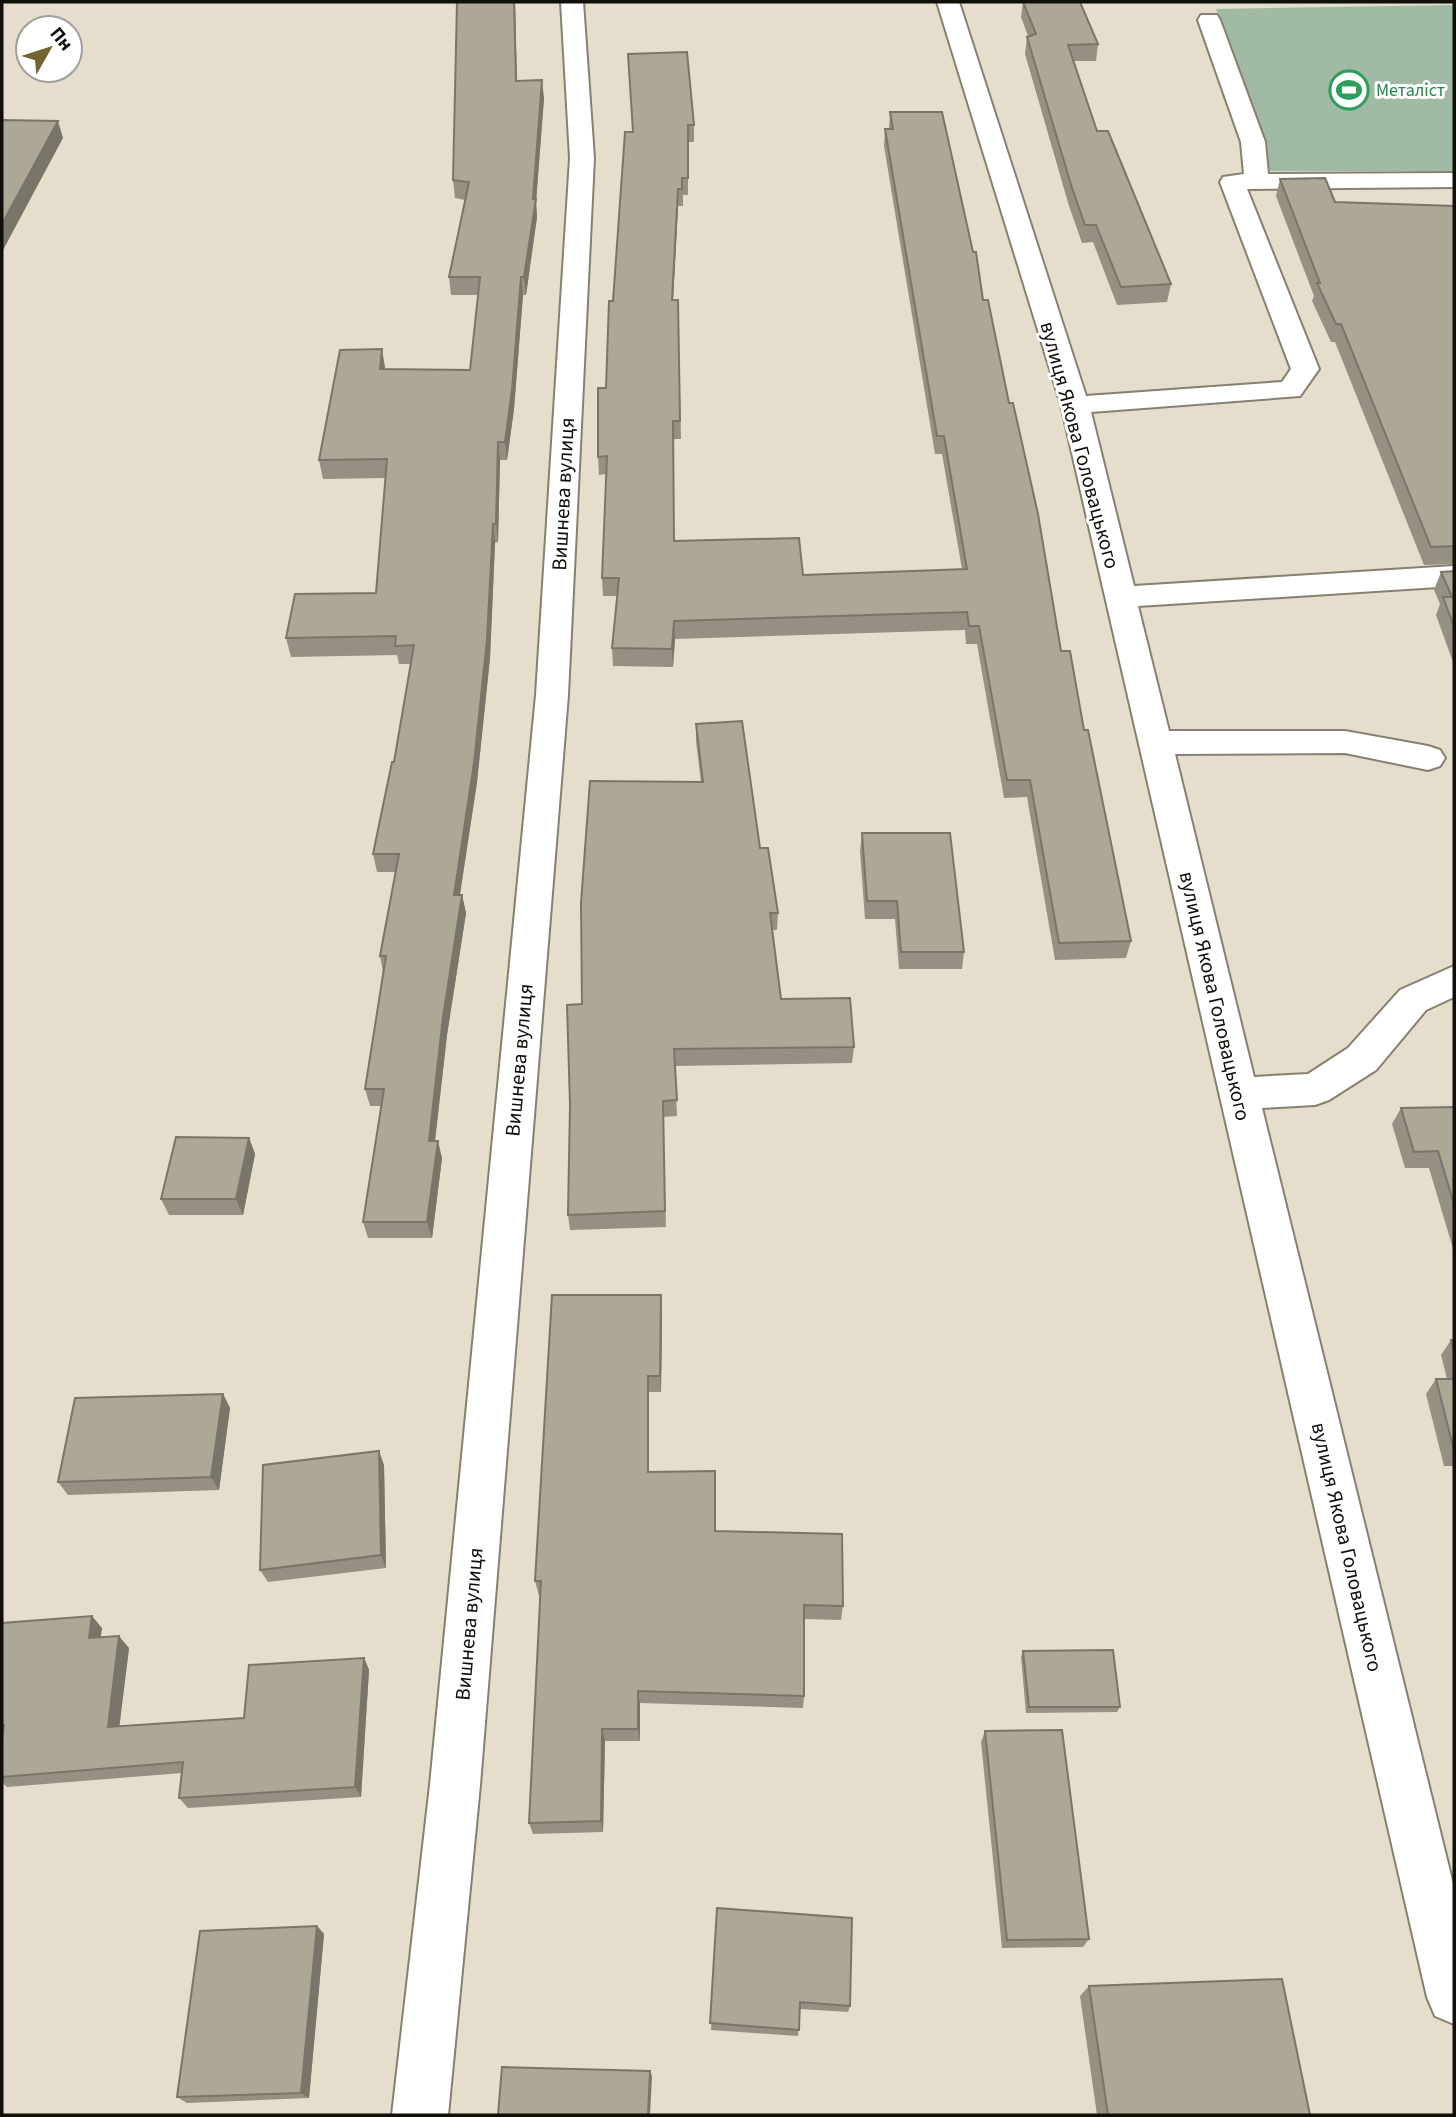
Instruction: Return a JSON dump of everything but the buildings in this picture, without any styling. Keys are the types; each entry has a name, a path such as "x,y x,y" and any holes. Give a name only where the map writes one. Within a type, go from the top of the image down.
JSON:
{"street":[{"name":"Вишнева вулиця","path":"420,2115 455,1785 552,695 582,158 572,2"},
{"name":"вулиця Якова Головацького","path":"948,2 1074,405 1454,1997"},
{"path":"1209,20 1253,142 1257,181"},
{"path":"1074,405 1290,390 1305,369 1232,182 1454,180"},
{"path":"1120,597 1454,576"},
{"path":"1155,743 1345,742 1428,758"},
{"path":"1239,1094 1315,1089 1362,1059 1413,1000 1454,980"}],"green space":[{"name":"Металіст","path":"1454,5 1454,171 1270,171 1216,9"}],"place":[{"name":"Металіст","path":"1349,90"}]}
